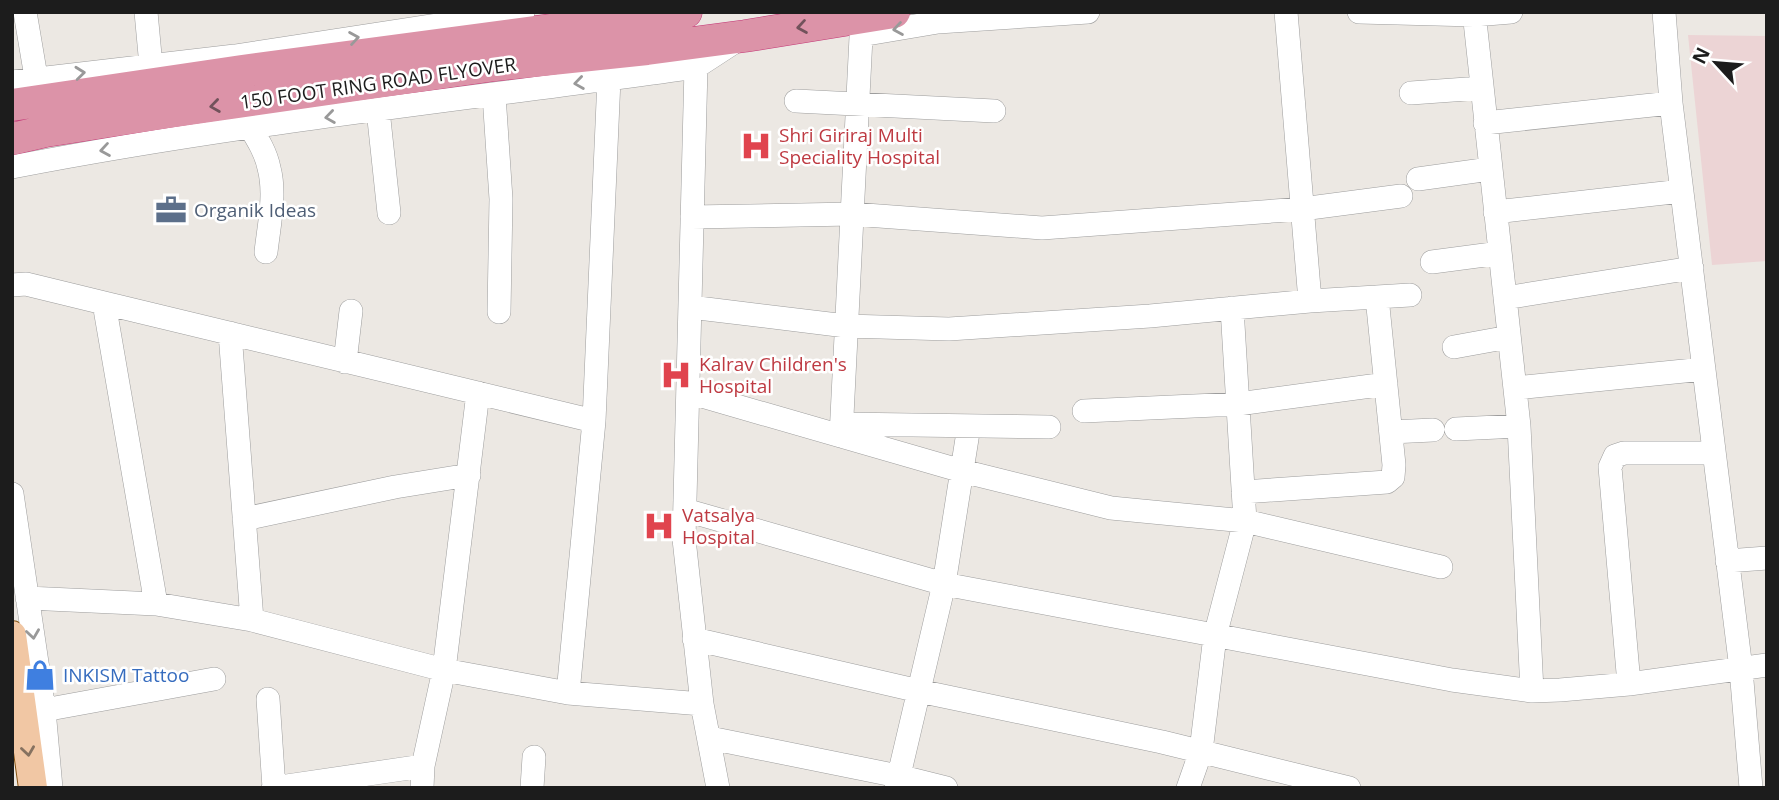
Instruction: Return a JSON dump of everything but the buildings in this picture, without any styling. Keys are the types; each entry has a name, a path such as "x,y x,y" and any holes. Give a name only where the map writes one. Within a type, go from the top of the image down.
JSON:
{"highway":[{"name":"150 FOOT RING ROAD FLYOVER","path":"12,105 242,71 686,12"},
{"name":"150 FOOT RING ROAD FLYOVER","path":"12,139 168,112 495,65 745,36 862,26 894,12"}],"main road":[{"path":"12,635 33,788"}],"street":[{"path":"25,12 36,77"},
{"path":"146,12 151,66"},
{"path":"12,82 36,77 235,56 523,12"},
{"path":"841,430 862,26 1088,12"},
{"path":"1286,12 1310,301"},
{"path":"1359,12 1511,12"},
{"path":"1664,12 1671,103 1741,669 1751,788"},
{"path":"1474,14 1519,426 1532,691"},
{"path":"12,167 250,127 696,67 745,36"},
{"path":"696,67 684,539 702,704 718,788"},
{"path":"568,693 594,421 609,79"},
{"path":"1411,93 1481,88"},
{"path":"494,95 501,199 499,312"},
{"path":"796,101 995,111"},
{"path":"1485,123 1671,103"},
{"path":"378,110 390,213"},
{"path":"250,127 265,154 270,171 271,207 266,252"},
{"path":"1418,179 1490,169"},
{"path":"1495,212 1682,191"},
{"path":"692,217 852,214 1042,229 1302,209 1401,196"},
{"path":"1432,262 1500,253"},
{"path":"1505,298 1692,268"},
{"path":"12,285 26,284 594,421"},
{"path":"690,307 846,326 949,329 1410,295"},
{"path":"1243,492 1387,482 1393,477 1377,297"},
{"path":"104,303 156,604"},
{"path":"1188,788 1201,751 1215,636 1245,521 1232,308"},
{"path":"345,362 351,311"},
{"path":"230,333 252,620"},
{"path":"1454,347 1509,337"},
{"path":"1515,388 1704,369"},
{"path":"1084,411 1238,404 1386,384"},
{"path":"688,392 841,430 962,471 1111,508 1245,521 1441,568"},
{"path":"268,699 274,788 422,777 444,670 478,393"},
{"path":"841,430 969,426 1049,427"},
{"path":"897,782 944,584 969,426"},
{"path":"1456,429 1519,426"},
{"path":"1391,432 1433,430"},
{"path":"1629,684 1610,467 1615,456 1624,453 1714,453"},
{"path":"244,519 396,487 469,475"},
{"path":"12,494 44,710 51,788"},
{"path":"685,510 944,584 1452,680 1532,691 1629,684 1767,665"},
{"path":"1727,561 1767,558"},
{"path":"27,598 156,604 252,620 444,670 568,693 702,704"},
{"path":"694,639 919,691 1201,751 1299,781 1349,788"},
{"path":"44,710 215,679"},
{"path":"710,738 897,782 946,788"},
{"path":"531,788 534,757"}],"shaded area":[{"path":"1688,35 1767,36 1767,261 1712,265"}],"place":[{"name":"Shri Giriraj Multi Speciality Hospital","path":"756,146"},
{"name":"Organik Ideas","path":"171,210"},
{"name":"Kalrav Children's Hospital","path":"676,375"},
{"name":"Vatsalya Hospital","path":"659,526"},
{"name":"INKISM Tattoo","path":"40,675"}]}
